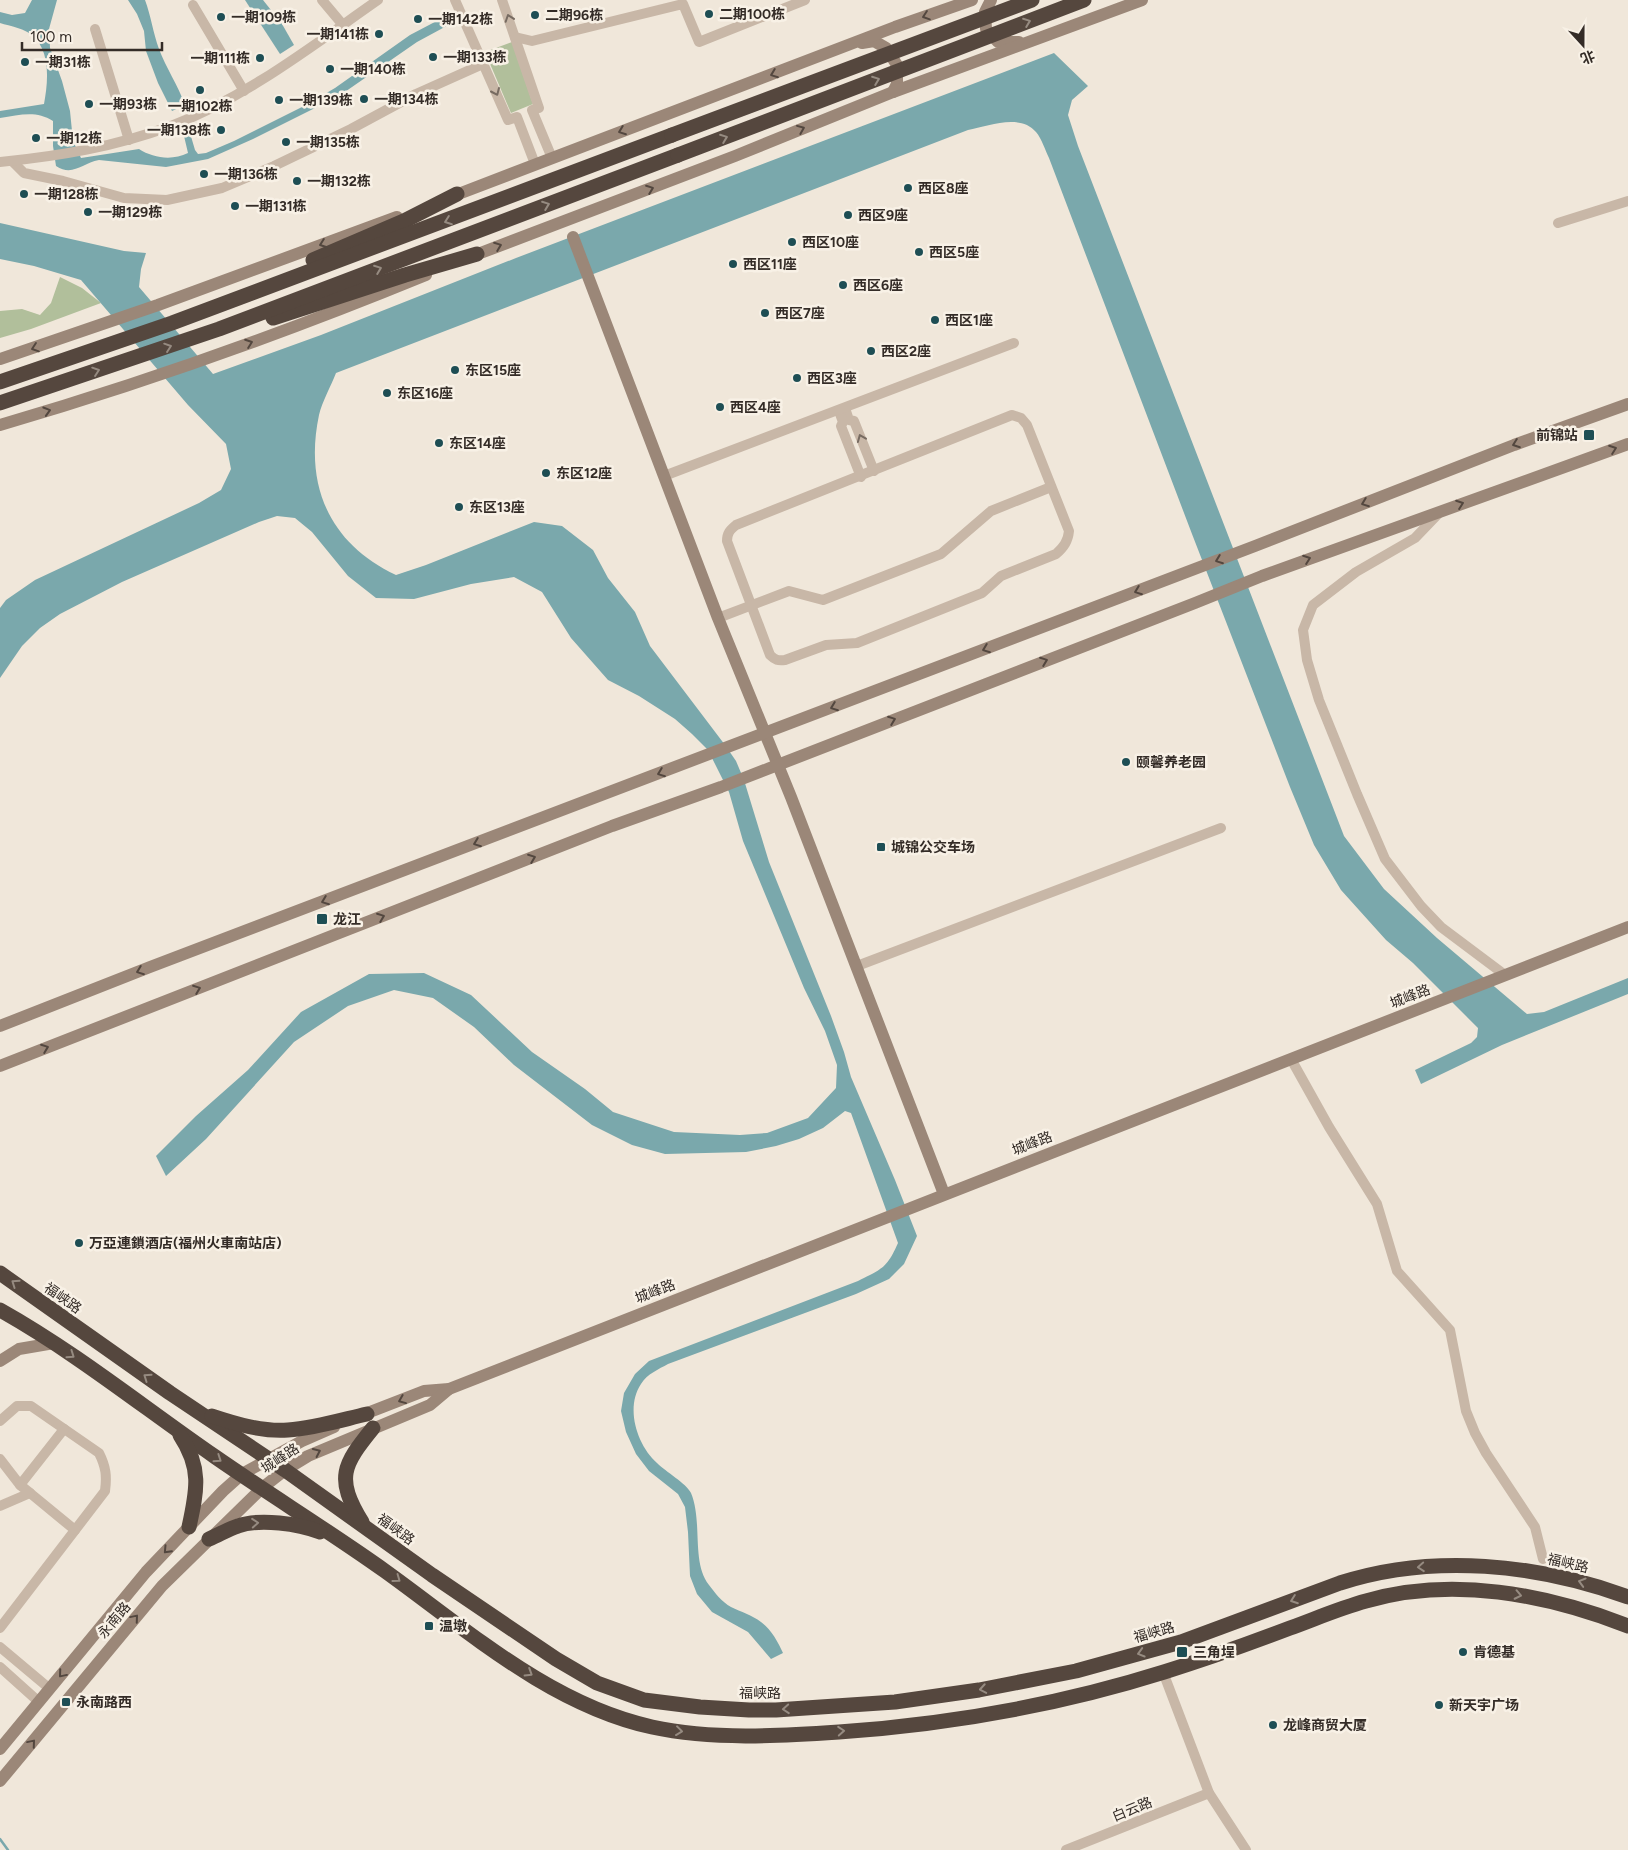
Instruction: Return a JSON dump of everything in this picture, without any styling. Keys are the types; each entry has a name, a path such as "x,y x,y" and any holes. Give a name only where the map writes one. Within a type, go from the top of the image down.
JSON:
{"highway":[{"path":"0,382 129,339 1032,0"},
{"path":"0,403 225,327 1084,0"},
{"path":"172,323 404,221 457,194"},
{"path":"225,327 281,317 371,286 477,254"},
{"name":"福峡路","path":"0,1273 170,1393 285,1470 540,1648 597,1683 644,1700 700,1707 749,1710 895,1702 979,1690 1076,1671 1181,1642 1358,1577 1400,1569 1447,1566 1506,1568 1576,1580 1628,1597"},
{"path":"0,1310 54,1342 262,1488 343,1541 492,1650 570,1698 602,1713 654,1728 694,1733 765,1736 880,1729 976,1718 1028,1708 1119,1686 1266,1637 1364,1601 1403,1593 1446,1590 1509,1593 1592,1612 1628,1626"},
{"path":"155,1414 170,1393"},
{"path":"194,1409 254,1428 286,1430 370,1420"},
{"path":"366,1528 347,1494 345,1479 346,1467 370,1420"},
{"path":"175,1428 187,1446 197,1476 196,1497 189,1527"},
{"path":"209,1539 240,1525 258,1522 291,1524 313,1529 343,1541"},
{"path":"369,1560 383,1540"}],"main road":[{"path":"2,357 158,306 972,0"},
{"path":"991,0 985,12 986,29 998,42 1014,43 1037,39"},
{"path":"0,425 159,374 375,296 477,254 735,156 893,92 1142,0"},
{"path":"852,44 874,41 886,48 897,65 897,84 893,92"},
{"path":"573,236 718,618 857,966 944,1194"},
{"path":"0,1026 150,967 1183,574 1514,445 1628,404"},
{"path":"0,1066 1262,576 1628,444"},
{"name":"城峰路","path":"0,1749 146,1572 189,1527 242,1474 302,1441 336,1426 370,1420 430,1404 448,1389 1628,927"},
{"path":"0,1360 19,1350 54,1342"},
{"name":"城峰路","path":"262,1488 285,1470 308,1456 342,1441 370,1420"},
{"path":"336,1426 342,1441"},
{"name":"永南路","path":"0,1780 162,1586 262,1488"}],"street":[{"path":"322,0 343,24"},
{"path":"0,162 80,152 129,140 171,126 244,90 314,46 378,0"},
{"path":"454,0 508,120 517,116 535,164"},
{"path":"502,0 539,108 532,110 552,158"},
{"path":"515,37 532,41 684,4 699,42 805,0"},
{"path":"193,5 244,90"},
{"path":"95,29 129,140"},
{"path":"12,161 24,173 63,181 124,198 167,200 222,188 274,166 351,129 416,94 483,64"},
{"path":"1558,223 1628,201"},
{"path":"566,220 573,236"},
{"path":"664,476 1014,343"},
{"path":"842,409 849,420 854,421 874,471"},
{"path":"842,409 843,422 841,426 861,477"},
{"path":"1012,415 1021,418 1027,425 1069,531 1068,540 1056,554 1001,576 982,593 857,643 826,644 779,661 770,655 727,541 727,534 736,525 874,471 1012,415"},
{"path":"718,618 789,591 822,600 932,558 941,554 991,510 1051,487"},
{"path":"1441,511 1415,538 1356,572 1313,605 1303,630 1307,660 1322,708 1356,794 1386,859 1421,906 1441,927 1500,977"},
{"path":"857,966 1221,828"},
{"path":"1291,1058 1328,1127 1377,1204 1396,1272 1450,1330 1466,1411 1474,1433 1535,1527 1543,1558"},
{"path":"0,1421 17,1406 31,1406 99,1454 107,1477 105,1491 0,1628"},
{"path":"20,1485 64,1429"},
{"path":"0,1459 20,1485 75,1530"},
{"path":"0,1506 30,1493"},
{"path":"0,1647 50,1689"},
{"path":"0,1667 39,1702"},
{"path":"1163,1672 1209,1793 1246,1850"},
{"name":"白云路","path":"1066,1850 1209,1793"}],"green space":[{"path":"512,42 533,104 511,113 485,52"},
{"path":"60,277 82,288 101,303 31,329 0,338 0,311 22,309 40,315 51,303"}],"water":[{"path":"32,0 57,0 49,29 50,48 70,111 73,141 81,158 139,149 150,155 169,158 176,157 188,153 184,136 190,133 198,154 206,153 306,105 335,88 410,35 450,14 454,22 417,42 339,96 208,159 166,167 99,160 73,170 68,170 56,166 53,146 53,121 34,114 0,118 0,111 44,104 47,68 43,50 33,36 26,31 0,23 0,12 12,15 25,13"},
{"path":"128,0 145,0 159,49 185,105 172,111 158,83 146,51 144,31 137,14"},
{"path":"245,0 263,0 282,24 294,45 280,54"},
{"path":"1054,53 1088,86 1072,100 1068,115 1078,146 1344,836 1384,889 1437,938 1527,1014 1544,1012 1628,978 1628,994 1502,1045 1421,1084 1415,1070 1471,1043 1477,1037 1478,1028 1413,963 1386,940 1341,890 1314,845 1192,534 1049,158 1042,141 1029,126 1021,123 1004,122 968,130 336,373 319,415 315,441 315,466 319,489 327,510 339,529 354,547 373,562 396,575 534,522 562,526 593,550 608,578 635,612 650,646 736,761 744,780 769,862 831,1016 851,1077 917,1236 904,1264 889,1279 856,1294 668,1364 646,1377 636,1394 634,1415 639,1436 644,1446 657,1463 685,1485 691,1493 696,1516 700,1565 704,1576 711,1588 725,1603 758,1620 771,1632 783,1653 771,1659 748,1632 712,1612 697,1594 690,1576 685,1507 678,1494 649,1471 636,1454 626,1432 621,1411 624,1393 635,1374 649,1361 858,1281 887,1263 898,1243 851,1113 845,1111 823,1128 799,1139 776,1146 746,1152 665,1154 632,1145 592,1125 514,1065 474,1027 433,998 394,990 348,1006 294,1042 206,1139 166,1176 156,1156 196,1116 248,1070 301,1012 369,974 424,973 471,995 532,1052 585,1089 613,1112 674,1132 740,1135 767,1133 808,1118 836,1088 837,1065 825,1031 804,988 743,841 729,792 708,750 675,719 639,696 608,680 571,638 542,592 514,577 471,584 414,599 376,598 348,576 312,532 295,518 277,516 259,522 122,582 60,614 40,628 22,646 0,678 0,608 6,600 35,580 199,503 221,490 231,469 226,444 188,405 81,280 34,266 0,259 0,223 124,251 146,253 141,269 139,287 213,374 321,335 516,258"}],"waterway":[{"path":"0,1839 8,1850"}],"place":[{"name":"二期100栋","path":"709,14"},
{"name":"二期96栋","path":"535,15"},
{"name":"一期109栋","path":"221,17"},
{"name":"一期142栋","path":"418,19"},
{"name":"一期141栋","path":"379,34"},
{"name":"一期133栋","path":"433,57"},
{"name":"一期111栋","path":"260,58"},
{"name":"一期31栋","path":"25,62"},
{"name":"一期140栋","path":"330,69"},
{"name":"一期102栋","path":"200,90"},
{"name":"一期134栋","path":"364,99"},
{"name":"一期139栋","path":"279,100"},
{"name":"一期93栋","path":"89,104"},
{"name":"一期138栋","path":"221,130"},
{"name":"一期12栋","path":"36,138"},
{"name":"一期135栋","path":"286,142"},
{"name":"一期136栋","path":"204,174"},
{"name":"一期132栋","path":"297,181"},
{"name":"西区8座","path":"908,188"},
{"name":"一期128栋","path":"24,194"},
{"name":"一期131栋","path":"235,206"},
{"name":"一期129栋","path":"88,212"},
{"name":"西区9座","path":"848,215"},
{"name":"西区10座","path":"792,242"},
{"name":"西区5座","path":"919,252"},
{"name":"西区11座","path":"733,264"},
{"name":"西区6座","path":"843,285"},
{"name":"西区7座","path":"765,313"},
{"name":"西区1座","path":"935,320"},
{"name":"西区2座","path":"871,351"},
{"name":"东区15座","path":"455,370"},
{"name":"西区3座","path":"797,378"},
{"name":"东区16座","path":"387,393"},
{"name":"西区4座","path":"720,407"},
{"name":"前锦站","path":"1589,435"},
{"name":"东区14座","path":"439,443"},
{"name":"东区12座","path":"546,473"},
{"name":"东区13座","path":"459,507"},
{"name":"颐馨养老园","path":"1126,762"},
{"name":"城锦公交车场","path":"881,847"},
{"name":"龙江","path":"322,919"},
{"name":"万亞連鎖酒店(福州火車南站店)","path":"79,1243"},
{"name":"温墩","path":"429,1626"},
{"name":"三角埕","path":"1182,1652"},
{"name":"肯德基","path":"1463,1652"},
{"name":"永南路西","path":"66,1702"},
{"name":"新天宇广场","path":"1439,1705"},
{"name":"龙峰商贸大厦","path":"1273,1725"}]}
